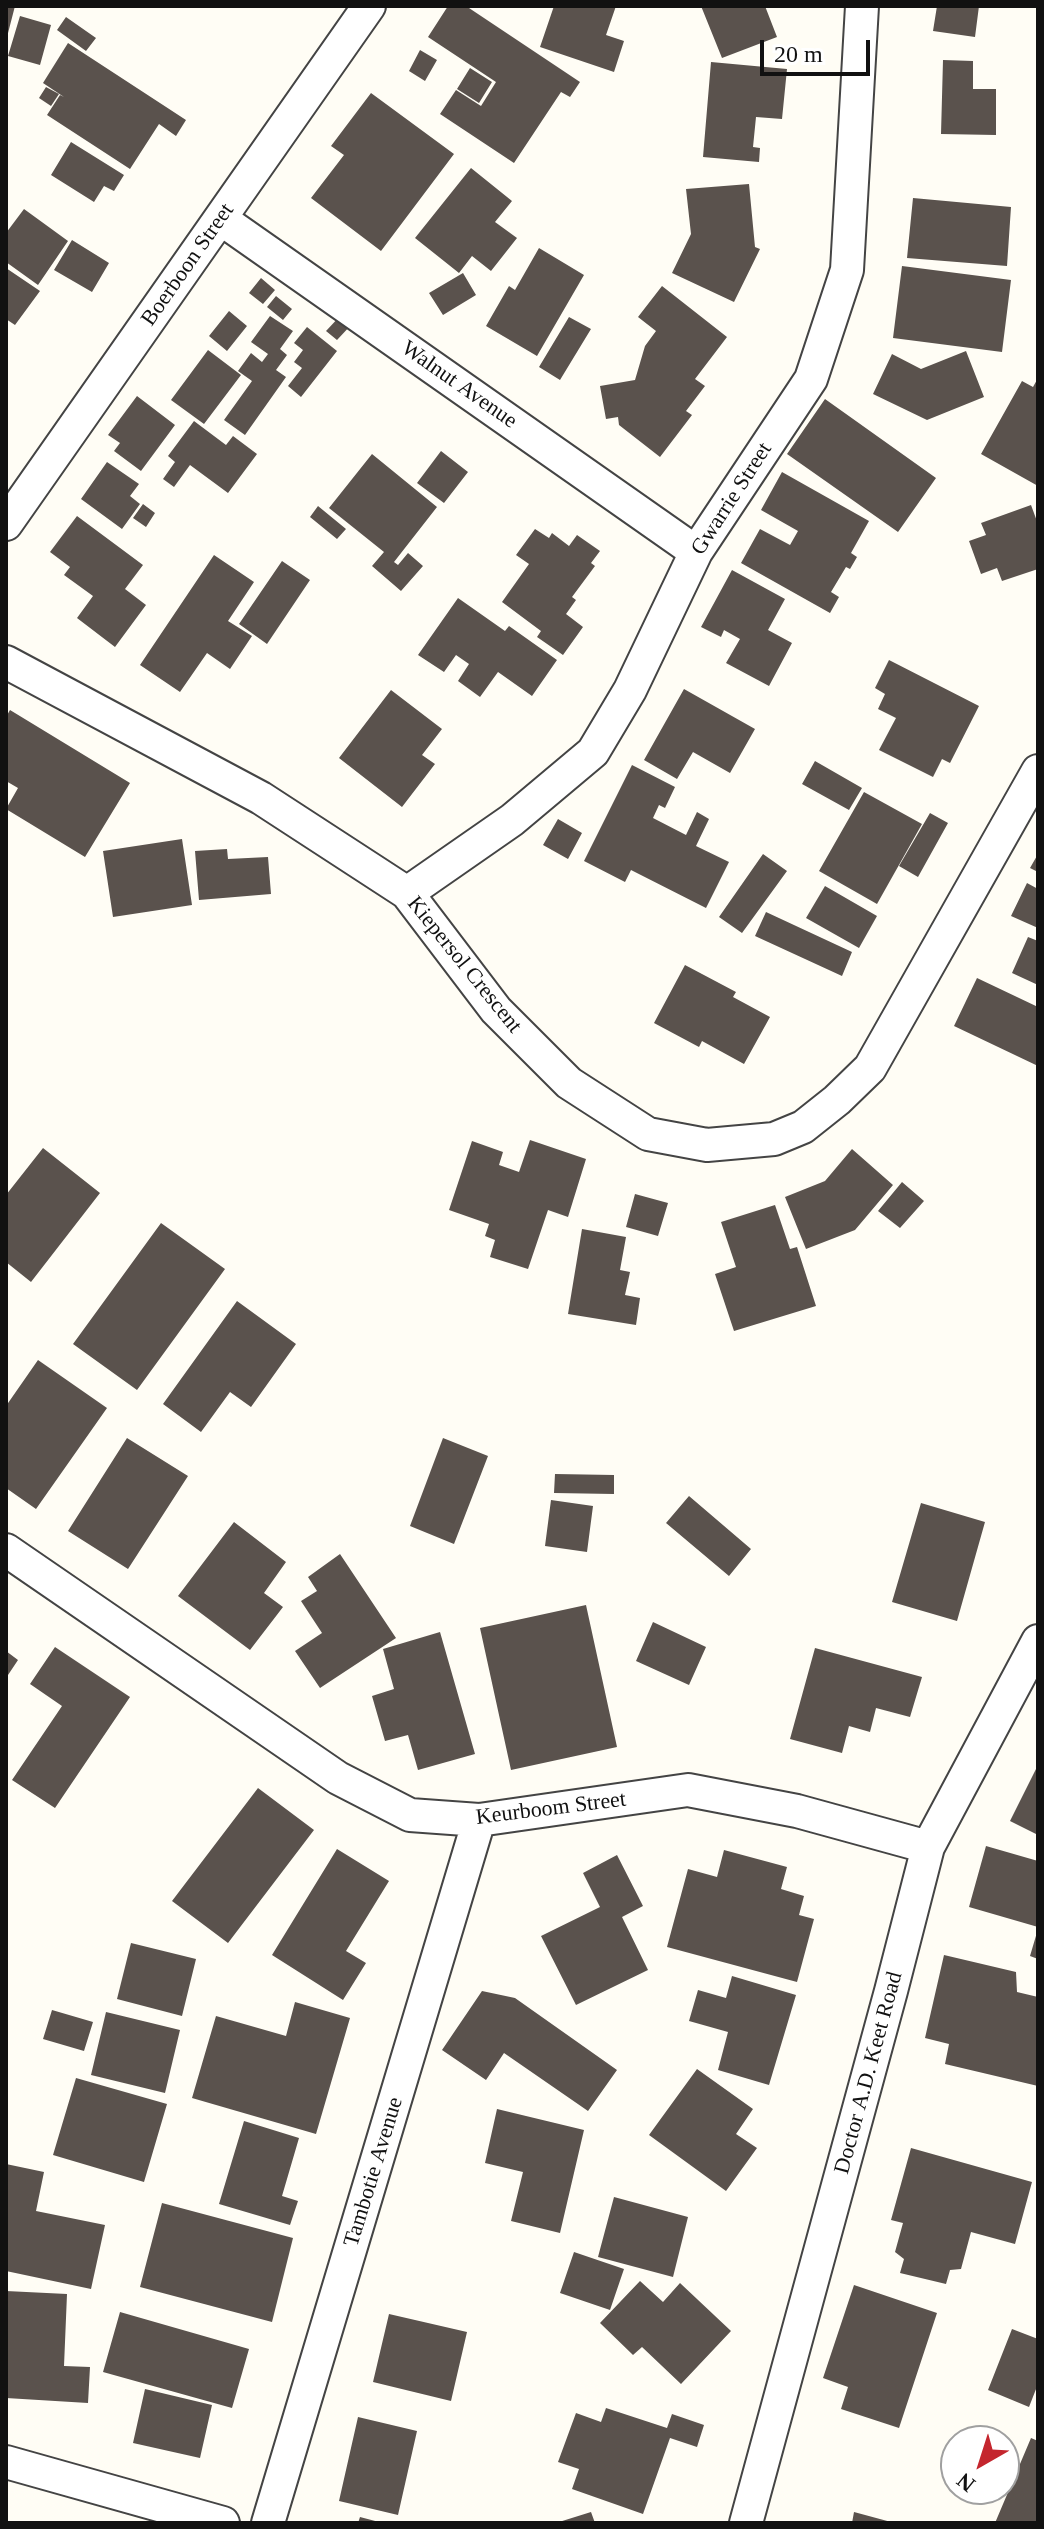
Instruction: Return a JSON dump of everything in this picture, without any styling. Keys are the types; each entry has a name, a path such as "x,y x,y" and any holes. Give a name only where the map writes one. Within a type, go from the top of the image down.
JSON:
{"street":[{"name":"Boerboon Street","path":"6,524 369,6"},
{"name":"Gwarrie Street","path":"407,893 512,820 593,752 630,690 696,552 811,379 847,270 862,6"},
{"name":"Walnut Avenue","path":"221,219 696,552"},
{"name":"Kiepersol Crescent","path":"6,662 261,798 407,893 496,1010 569,1083 648,1134 707,1145 774,1139 803,1127 870,1068 1038,771"},
{"name":"Keurboom Street","path":"6,1550 338,1778 410,1815 479,1820 688,1790 797,1811 928,1847"},
{"name":"Doctor A.D. Keet Road","path":"746,2523 928,1847 1038,1641"},
{"name":"Tambotie Avenue","path":"268,2523 479,1820"},
{"path":"6,2462 223,2523"}],"building":[{"path":"6,6 15,6 7,37 6,37"},
{"path":"448,6 466,6 580,82 570,97 561,92 514,163 440,114 456,90 481,106 496,82 428,37"},
{"path":"554,6 616,6 606,35 624,41 614,72 540,47"},
{"path":"701,6 765,6 777,37 722,58"},
{"path":"937,6 979,6 975,37 933,31"},
{"path":"20,16 51,25 40,65 8,56"},
{"path":"66,17 96,38 86,51 57,30"},
{"path":"68,43 186,120 176,136 159,124 130,169 47,115 60,95 64,97 43,83"},
{"path":"420,50 437,60 425,81 409,71"},
{"path":"943,60 973,61 973,89 996,89 996,135 941,134"},
{"path":"711,62 787,69 782,119 756,117 753,147 760,148 759,162 703,157"},
{"path":"470,68 492,82 479,103 457,89"},
{"path":"46,87 59,94 51,106 39,98"},
{"path":"371,93 454,154 381,251 311,198 344,155 331,146"},
{"path":"71,142 124,175 114,191 104,186 94,202 51,175"},
{"path":"471,168 512,201 495,222 517,238 491,271 472,256 459,273 415,238"},
{"path":"749,184 755,247 760,249 734,302 672,273 691,234 686,189"},
{"path":"913,198 1011,207 1007,266 907,258"},
{"path":"24,209 68,241 38,285 6,262 6,233"},
{"path":"72,240 109,263 92,292 54,270"},
{"path":"539,248 584,275 537,356 486,326 509,286 515,290"},
{"path":"902,266 1011,280 1002,352 893,338"},
{"path":"6,268 40,291 15,325 6,319"},
{"path":"463,273 476,295 443,315 429,293"},
{"path":"261,278 275,290 263,304 249,293"},
{"path":"662,286 727,337 695,379 705,386 686,411 692,415 660,457 619,425 618,417 606,419 600,386 635,380 645,346 656,331 638,317"},
{"path":"276,296 292,309 283,320 267,307"},
{"path":"229,311 247,326 227,351 209,336"},
{"path":"341,315 352,324 337,340 326,331"},
{"path":"270,316 293,331 280,349 287,355 276,370 286,377 245,435 224,420 252,381 238,371 251,353 262,362 268,354 251,342"},
{"path":"569,317 591,329 560,380 539,367"},
{"path":"307,327 337,351 301,397 288,386 302,368 294,362 303,350 294,343"},
{"path":"208,350 241,375 204,424 171,400"},
{"path":"966,351 984,397 927,420 873,394 892,354 921,369"},
{"path":"1038,378 1038,486 981,454 1022,381 1033,387"},
{"path":"137,396 175,425 141,471 114,451 120,443 108,435"},
{"path":"825,399 936,478 898,532 787,454"},
{"path":"194,421 226,445 233,436 257,454 228,493 190,465 174,487 163,479 175,462 168,456"},
{"path":"441,451 468,472 444,503 417,483"},
{"path":"372,454 437,507 394,562 398,565 408,553 423,566 401,591 372,566 384,552 329,508"},
{"path":"107,462 139,484 130,496 140,504 122,529 81,499"},
{"path":"782,472 869,521 851,553 857,557 850,569 846,567 831,592 839,597 830,613 741,563 760,529 790,545 798,531 761,510"},
{"path":"143,504 155,513 146,527 133,518"},
{"path":"1031,505 1038,524 1038,569 1002,581 997,568 981,574 969,541 986,535 981,523"},
{"path":"318,506 346,529 337,539 310,517"},
{"path":"77,516 143,565 125,589 146,605 115,647 77,618 93,596 64,575 70,567 50,552"},
{"path":"535,529 549,538 552,533 569,546 577,535 600,551 591,563 595,566 572,597 576,600 566,614 583,627 563,655 537,637 541,631 502,602 529,564 516,555"},
{"path":"214,555 254,582 228,621 252,636 230,669 207,653 180,692 140,665"},
{"path":"282,561 310,580 267,644 239,624"},
{"path":"732,570 785,599 768,630 792,643 769,686 726,663 740,639 724,630 721,637 701,627"},
{"path":"458,598 505,631 509,626 557,660 532,696 498,672 480,697 458,681 469,664 456,655 444,672 418,655"},
{"path":"889,660 979,706 950,763 942,759 933,777 879,750 896,718 878,709 885,694 875,688"},
{"path":"684,689 755,729 730,773 693,752 677,779 644,760"},
{"path":"391,690 442,729 422,755 435,764 402,807 339,758"},
{"path":"10,710 130,783 85,857 6,809 18,788 6,781 6,717"},
{"path":"815,761 862,788 849,810 802,784"},
{"path":"632,765 675,787 665,808 659,805 653,818 686,835 697,812 709,819 696,846 729,862 706,908 631,870 625,882 584,861"},
{"path":"864,792 922,824 877,904 819,871"},
{"path":"930,813 948,823 918,877 899,866"},
{"path":"558,819 582,833 568,859 543,845"},
{"path":"182,839 192,905 113,917 103,851"},
{"path":"227,849 228,859 268,857 271,894 199,900 195,851"},
{"path":"763,854 787,871 742,933 719,917"},
{"path":"1038,854 1038,872 1030,868"},
{"path":"1027,883 1038,889 1038,928 1011,916"},
{"path":"825,886 877,916 859,948 806,918"},
{"path":"766,912 852,952 842,976 755,936"},
{"path":"1028,937 1038,941 1038,985 1012,973"},
{"path":"685,965 736,992 733,997 770,1017 744,1064 702,1041 699,1047 654,1023"},
{"path":"977,978 1038,1007 1038,1066 954,1026"},
{"path":"530,1140 586,1159 568,1217 548,1210 528,1269 490,1257 495,1240 485,1236 489,1224 449,1210 472,1141 503,1152 499,1165 519,1172"},
{"path":"43,1148 100,1193 31,1282 6,1262 6,1195"},
{"path":"852,1149 893,1185 855,1230 806,1249 785,1197 825,1181"},
{"path":"902,1182 924,1201 900,1228 878,1211"},
{"path":"635,1194 668,1203 658,1236 626,1227"},
{"path":"775,1205 790,1249 797,1247 816,1306 734,1331 715,1274 736,1267 721,1222"},
{"path":"161,1223 225,1269 137,1390 73,1344"},
{"path":"582,1229 626,1237 620,1270 630,1272 625,1295 640,1298 636,1325 568,1314"},
{"path":"237,1301 296,1344 251,1407 230,1392 201,1432 163,1404"},
{"path":"38,1360 107,1408 36,1509 6,1488 6,1406"},
{"path":"127,1438 188,1476 128,1569 68,1531"},
{"path":"443,1438 488,1456 454,1544 410,1526"},
{"path":"555,1474 614,1475 614,1494 554,1493"},
{"path":"689,1496 751,1549 729,1576 666,1523"},
{"path":"551,1500 593,1506 587,1552 545,1546"},
{"path":"921,1503 985,1522 957,1621 892,1602"},
{"path":"234,1522 286,1562 264,1593 283,1607 250,1650 178,1596"},
{"path":"340,1554 396,1638 320,1688 295,1651 322,1633 301,1601 317,1591 308,1577"},
{"path":"586,1605 617,1747 511,1770 480,1628"},
{"path":"653,1622 706,1647 689,1685 636,1661"},
{"path":"440,1632 475,1754 418,1770 408,1735 385,1741 372,1696 394,1689 383,1649"},
{"path":"55,1647 130,1697 55,1808 12,1780 62,1706 30,1684"},
{"path":"815,1648 922,1677 910,1717 876,1708 870,1732 849,1726 842,1753 790,1739"},
{"path":"6,1651 18,1660 6,1678"},
{"path":"1038,1765 1038,1835 1010,1821"},
{"path":"258,1788 314,1830 228,1943 172,1901"},
{"path":"986,1846 1038,1861 1038,1927 969,1907"},
{"path":"337,1849 389,1881 346,1951 366,1963 343,2000 272,1955"},
{"path":"724,1850 787,1867 781,1889 804,1896 799,1915 814,1919 797,1982 667,1947 688,1869 717,1877"},
{"path":"617,1855 643,1906 622,1917 648,1970 576,2005 541,1936 600,1907 583,1873"},
{"path":"1038,1929 1038,1959 1030,1956"},
{"path":"131,1943 196,1959 182,2016 117,1999"},
{"path":"944,1955 1016,1972 1017,1992 1038,1997 1038,2086 945,2064 949,2044 925,2038"},
{"path":"732,1976 796,1995 769,2085 718,2070 728,2032 689,2021 698,1990 726,1998"},
{"path":"482,1991 515,1998 617,2070 588,2111 504,2053 486,2080 442,2050"},
{"path":"295,2002 350,2018 316,2134 192,2098 216,2016 286,2036"},
{"path":"52,2010 93,2022 84,2051 43,2039"},
{"path":"106,2012 180,2030 165,2093 91,2075"},
{"path":"697,2069 753,2109 736,2134 757,2148 726,2191 649,2135"},
{"path":"76,2078 167,2104 144,2182 53,2155"},
{"path":"497,2109 584,2130 560,2233 511,2221 523,2172 485,2163"},
{"path":"244,2121 299,2138 282,2196 298,2201 290,2225 219,2204"},
{"path":"911,2148 1032,2182 1015,2244 971,2232 961,2269 950,2270 946,2284 900,2273 904,2259 895,2252 903,2223 891,2220"},
{"path":"6,2164 44,2172 36,2211 105,2225 91,2289 6,2271"},
{"path":"614,2197 688,2217 673,2277 598,2257"},
{"path":"162,2203 293,2238 272,2322 140,2287"},
{"path":"574,2252 624,2269 610,2310 560,2293"},
{"path":"640,2281 663,2302 680,2283 731,2331 681,2384 642,2347 633,2355 600,2323"},
{"path":"854,2285 937,2313 899,2428 841,2409 848,2387 823,2378"},
{"path":"6,2291 67,2294 64,2366 90,2367 88,2403 6,2398"},
{"path":"120,2312 249,2349 232,2408 103,2372"},
{"path":"389,2314 467,2332 451,2401 373,2382"},
{"path":"1012,2329 1038,2339 1038,2384 1029,2407 988,2390"},
{"path":"145,2389 212,2405 200,2458 133,2443"},
{"path":"606,2408 667,2428 672,2414 704,2425 697,2447 670,2438 643,2514 572,2489 579,2469 558,2462 576,2413 601,2422"},
{"path":"358,2417 417,2431 398,2515 339,2501"},
{"path":"1031,2438 1038,2441 1038,2523 995,2523 1003,2505 1020,2505 1020,2464"},
{"path":"591,2512 595,2523 559,2523 559,2522"},
{"path":"854,2512 891,2522 891,2523 852,2523"},
{"path":"360,2517 379,2522 379,2523 358,2523"}]}
